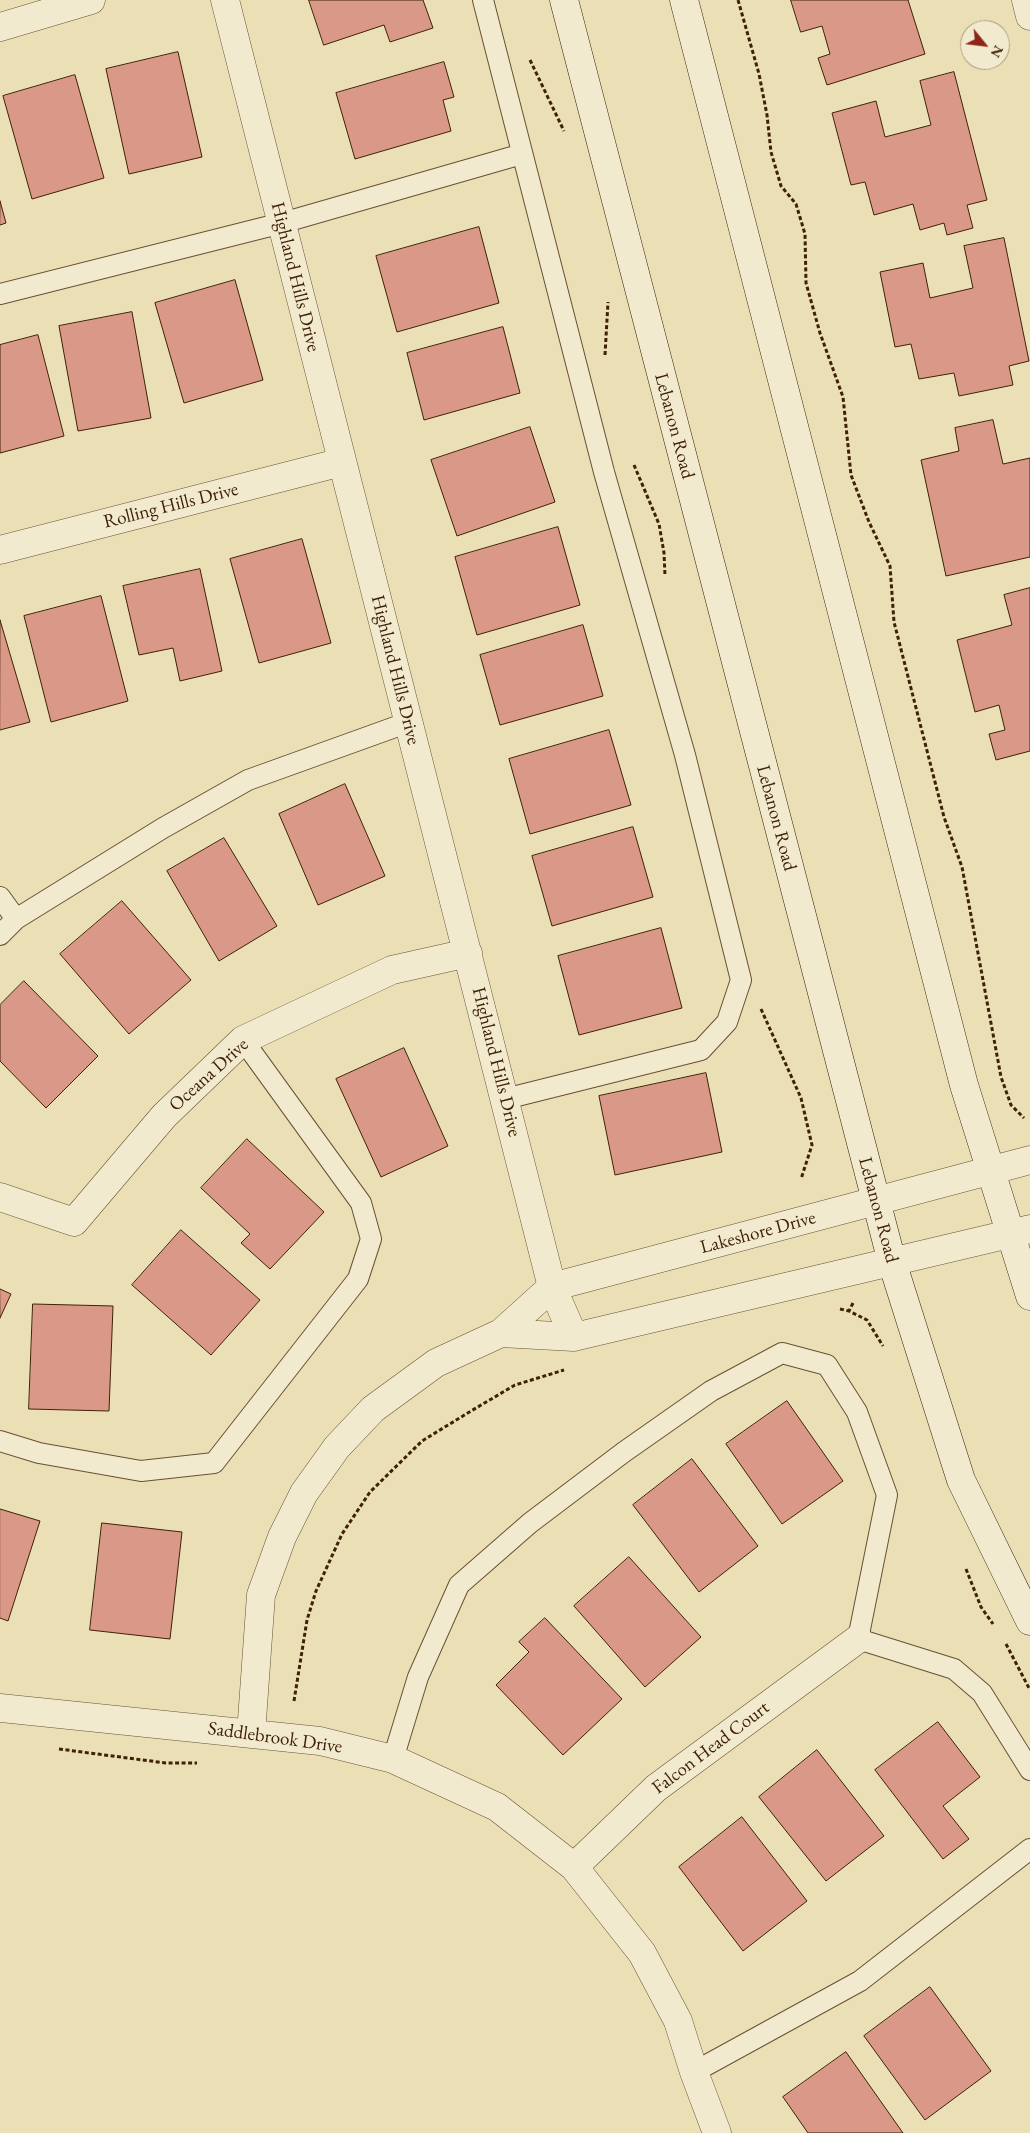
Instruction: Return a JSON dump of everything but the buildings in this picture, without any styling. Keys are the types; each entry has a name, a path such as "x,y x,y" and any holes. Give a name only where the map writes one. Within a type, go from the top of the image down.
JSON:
{"street":[{"path":"0,27 91,0"},
{"name":"Highland Hills Drive","path":"225,0 552,1287 574,1337"},
{"name":"Lebanon Road","path":"564,0 892,1262 961,1480 1030,1621"},
{"path":"684,0 964,1085 992,1172 1020,1231 1030,1296"},
{"path":"1026,0 1030,16"},
{"name":"Rolling Hills Drive","path":"0,550 342,462"},
{"name":"Oceana Drive","path":"0,1197 74,1222 164,1116 243,1040 392,970 468,953"},
{"name":"Lakeshore Drive","path":"251,1734 261,1595 282,1537 304,1493 337,1447 373,1409 436,1363 501,1333 552,1287 992,1172 1030,1160"},
{"name":"Lakeshore Drive","path":"501,1333 574,1337 1020,1231"},
{"name":"Falcon Head Court","path":"574,1867 656,1788 858,1639"},
{"name":"Saddlebrook Drive","path":"0,1708 320,1741 393,1759 497,1807 574,1867 642,1953 678,2021 694,2072 717,2133"}],"lane":[{"path":"484,0 604,472 685,755 741,980 727,1022 701,1050 505,1099"},
{"path":"0,294 282,223 522,154"},
{"path":"0,935 16,918 163,828 248,780 409,722"},
{"path":"0,897 16,918"},
{"path":"0,1441 39,1453 141,1471 214,1463 358,1279 371,1239 361,1203 243,1040"},
{"path":"393,1759 418,1677 459,1585 530,1523 624,1452 711,1391 782,1353 827,1366 857,1412 887,1495 858,1639 954,1669 982,1693 1030,1770"},
{"path":"694,2072 860,1981 1030,1849"}],"path":[{"path":"738,0 759,74 767,115 771,152 781,186 796,204 805,234 806,283 820,333 843,397 851,475 890,566 894,622 944,818 962,867 1001,1077 1011,1105 1024,1118"},
{"path":"832,1307 849,1311"},
{"path":"294,1700 306,1620 316,1591 342,1534 370,1492 422,1441 515,1385 570,1368"},
{"path":"52,1747 166,1763 198,1763"}]}
